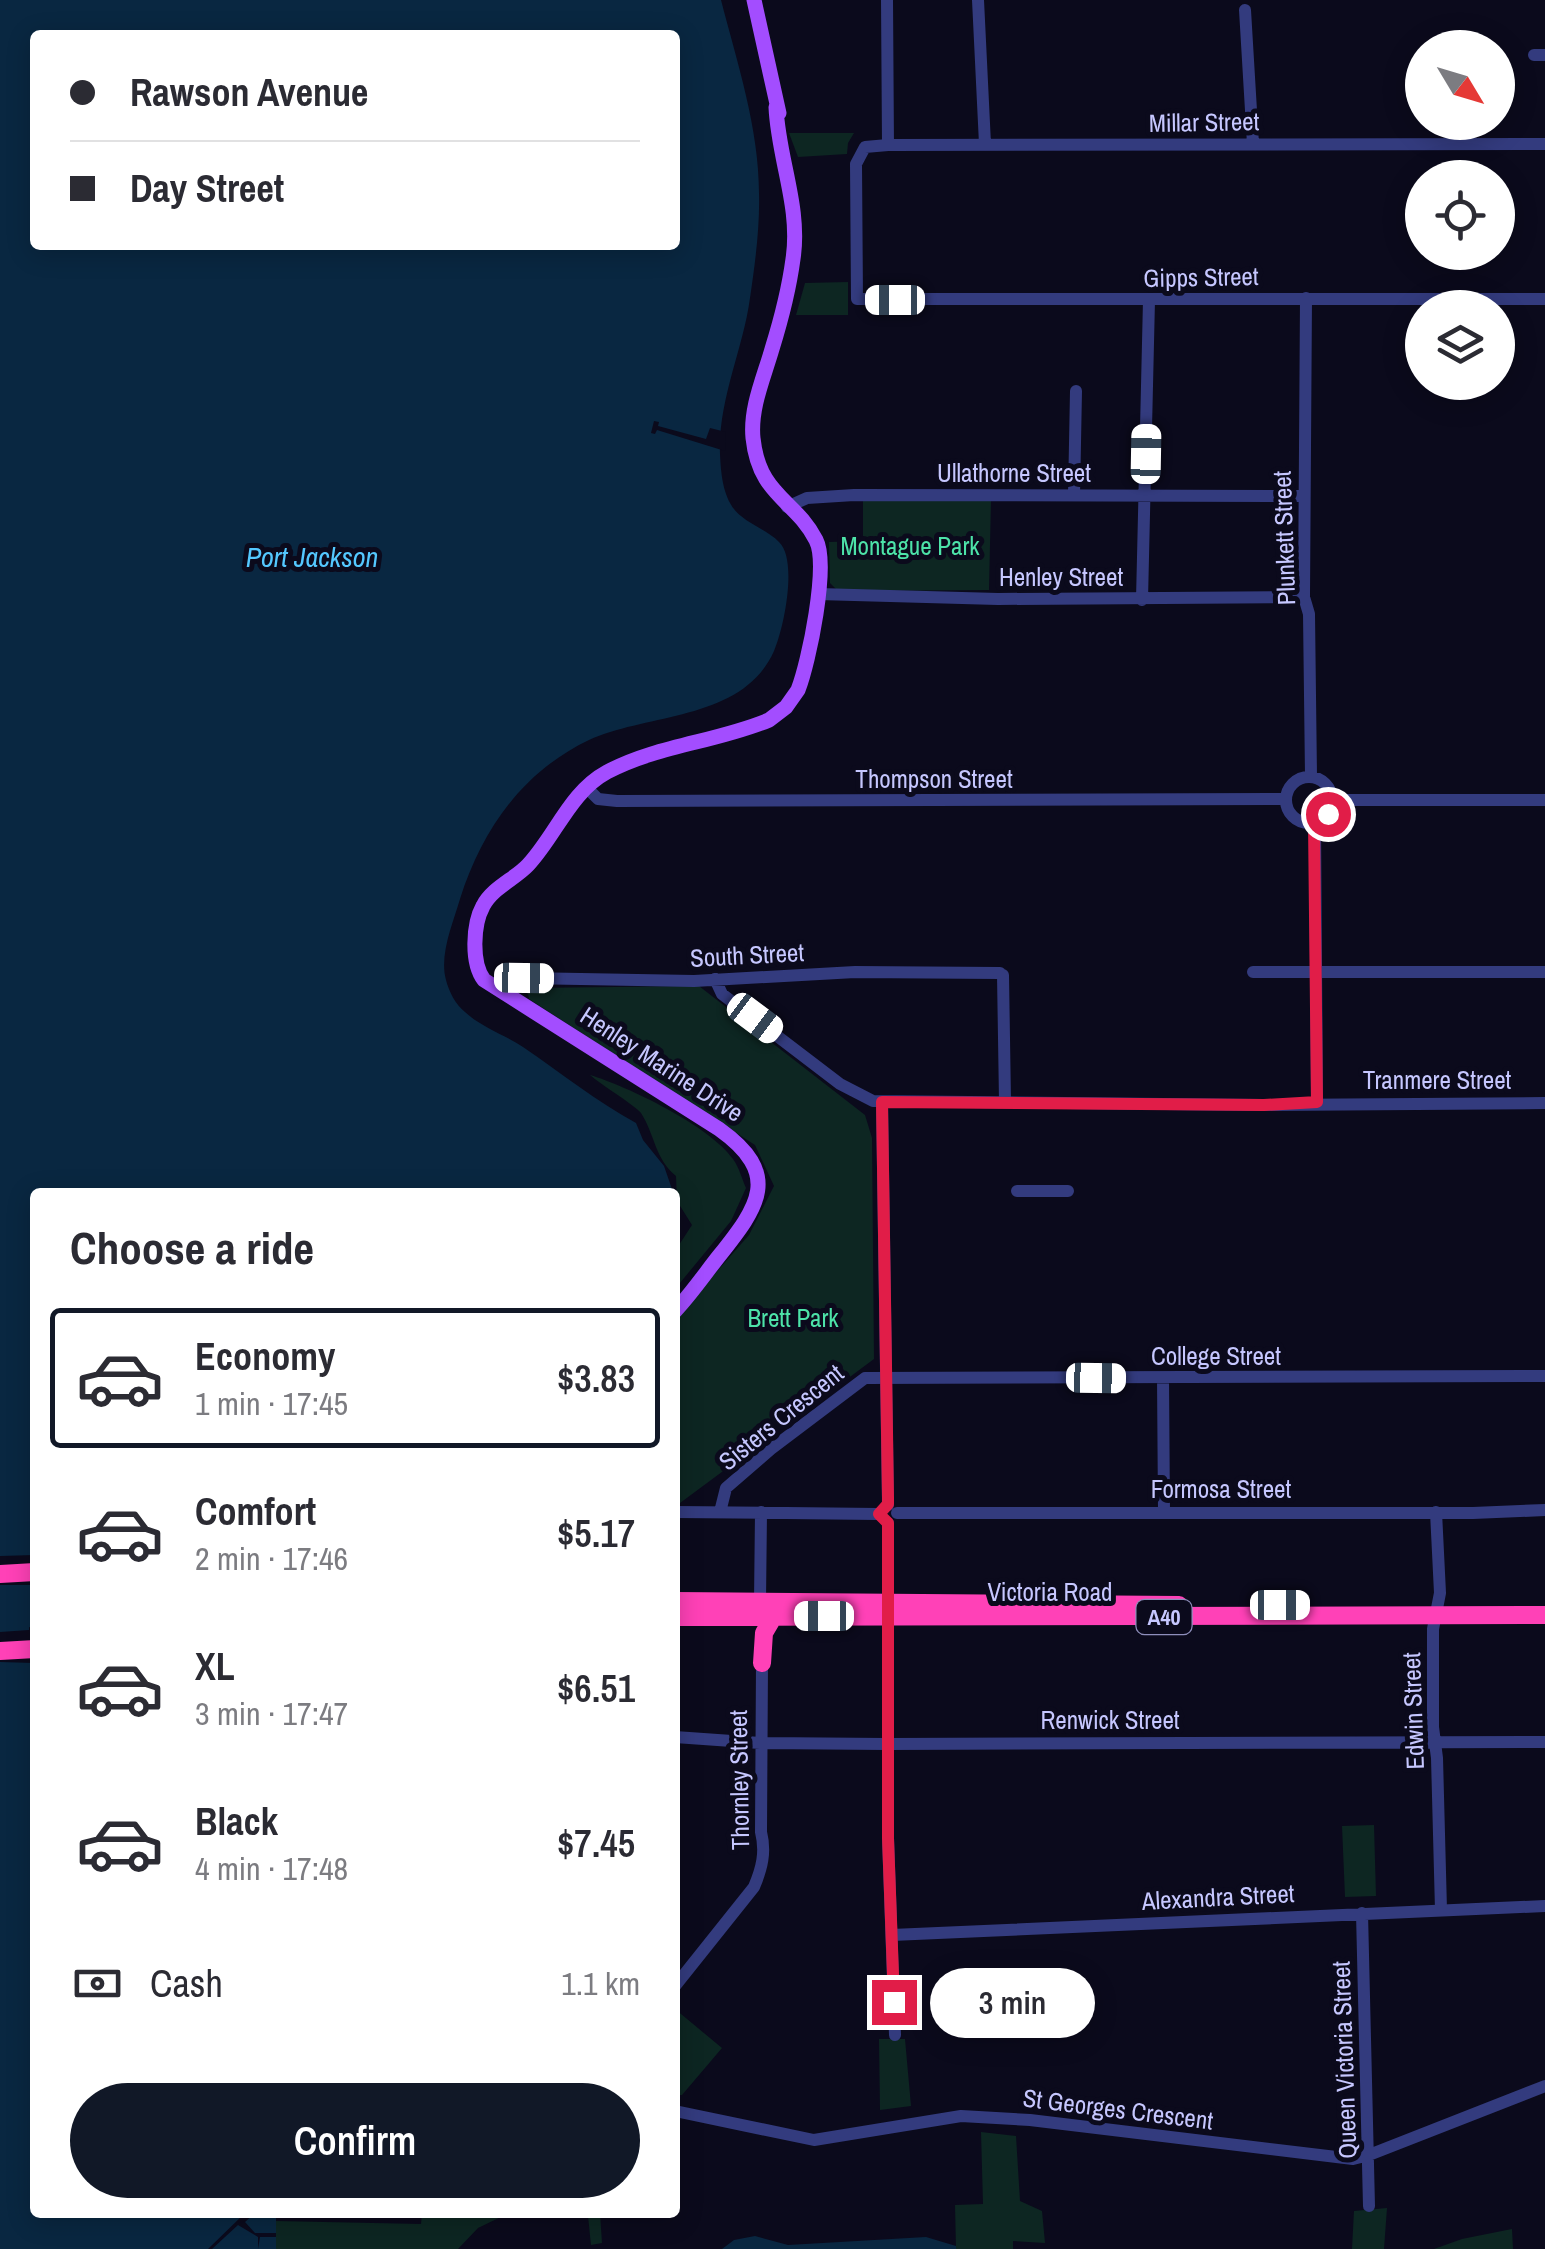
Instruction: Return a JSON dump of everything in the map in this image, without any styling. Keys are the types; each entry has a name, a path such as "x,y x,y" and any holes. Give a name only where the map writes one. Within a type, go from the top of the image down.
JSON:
{"highway":[{"path":"0,1574 30,1572"},
{"name":"Victoria Road","path":"680,1601 888,1610"},
{"name":"Victoria Road","path":"1438,1610 1545,1604"},
{"name":"Victoria Road","path":"680,1617 888,1610 1438,1610 1545,1615"},
{"path":"762,1663 764,1633 774,1616"},
{"path":"0,1651 30,1649"}],"main road":[{"name":"Henley Marine Drive","path":"680,1305 758,1201 758,1174 751,1158 719,1129 484,980 476,968 476,927 481,909 494,891 520,873 549,841 586,787 624,764 759,724 778,714 793,699 802,680 822,573 820,550 761,471 752,424 793,260 794,226 788,144 776,108 754,0"}],"street":[{"path":"887,0 888,145"},
{"path":"978,0 985,144"},
{"path":"1245,10 1253,144"},
{"name":"Millar Street","path":"857,299 856,164 865,147 1545,144"},
{"name":"Plunkett Street","path":"1306,298 1304,598 1309,614 1311,772"},
{"name":"Gipps Street","path":"857,299 1545,299"},
{"path":"1142,600 1149,300"},
{"path":"1074,495 1076,391"},
{"name":"Ullathorne Street","path":"787,508 807,498 854,495 1304,496"},
{"name":"Henley Street","path":"818,594 1142,600 1304,598"},
{"path":"1311,772 1329,786 1333,800 1328,814 1314,823 1295,818 1286,800 1296,780 1311,772"},
{"name":"Thompson Street","path":"586,787 598,799 617,801 1286,800"},
{"path":"1333,800 1545,800"},
{"path":"1314,823 1317,1102"},
{"name":"South Street","path":"500,991 514,980 524,978 694,981 856,972 1001,974 1004,1101"},
{"path":"1252,972 1545,972"},
{"name":"Tranmere Street","path":"715,978 722,994 866,1100 1264,1105 1545,1102"},
{"path":"882,1102 887,1744 895,2035"},
{"path":"1017,1191 1068,1191"},
{"name":"College Street","path":"887,1377 1545,1376"},
{"name":"Sisters Crescent","path":"720,1512 726,1488 770,1449 864,1378 887,1377"},
{"path":"1162,1378 1164,1512"},
{"name":"Formosa Street","path":"680,1512 1545,1510"},
{"path":"760,1602 761,1512"},
{"name":"Edwin Street","path":"1436,1512 1438,1610 1432,1632 1433,1727 1441,1910"},
{"name":"Thornley Street","path":"680,1980 754,1887 762,1868 762,1663"},
{"name":"Renwick Street","path":"680,1737 760,1743 887,1744 1545,1742"},
{"name":"Alexandra Street","path":"892,1935 1545,1906"},
{"name":"Queen Victoria Street","path":"1362,1912 1369,2206"},
{"name":"St Georges Crescent","path":"680,2112 814,2140 961,2116 1030,2120 1353,2159 1370,2156 1545,2086"}],"green space":[{"path":"789,133 854,133 847,154 798,157"},
{"path":"848,282 848,315 796,315 805,283"},
{"name":"Montague Park","path":"991,500 989,590 846,591 837,590 830,583 829,542 863,541 863,501"},
{"name":"Brett Park","path":"699,986 865,1115 872,1138 874,1359 680,1503 680,1313 749,1235 774,1186 755,1145 529,999 527,988"},
{"path":"590,1075 645,1098 706,1134 733,1159 746,1188 731,1221 680,1283 680,1243 692,1225 680,1206 676,1176 664,1162 641,1113"},
{"path":"1374,1825 1376,1896 1345,1897 1342,1826"},
{"path":"680,2013 722,2048 680,2095"},
{"path":"879,2039 905,2039 911,2106 880,2110"},
{"path":"981,2132 1016,2136 1020,2201 1042,2211 1045,2243 1013,2241 1013,2249 956,2249 955,2205 983,2204"},
{"path":"1387,2208 1384,2249 1352,2249 1354,2211"},
{"path":"422,2218 499,2218 478,2228 458,2249 276,2249 276,2221 421,2224"},
{"path":"588,2218 600,2218 602,2243 591,2245"},
{"path":"1512,2229 1513,2249 1434,2249 1462,2239"}],"water":[{"name":"Port Jackson","path":"0,0 721,0 751,120 759,206 747,317 720,434 721,471 735,510 775,538 785,551 787,595 778,640 760,674 740,691 692,712 589,740 565,753 525,786 480,850 460,899 444,960 449,989 465,1012 636,1123 643,1140 664,1166 672,1188 30,1188 30,2218 276,2218 276,2249 0,2249"},
{"path":"755,2236 788,2245 926,2237 956,2249 722,2249 734,2240"}],"pier":[{"path":"654,421 659,422 658,426 706,439 710,428 726,432 725,451 657,430 651,433"},
{"path":"30,1555 30,1585 0,1585 0,1556"},
{"path":"29,1630 30,1663 0,1662 0,1632"},
{"path":"240,2218 249,2218 245,2222 255,2233 276,2233 276,2237 260,2237 258,2249 258,2237 238,2225 208,2249"}],"route":[{"path":"894,2002 888,1838 888,1523 879,1514 880,1508 888,1504 882,1102 1317,1102 1314,823 1328,814"}]}
